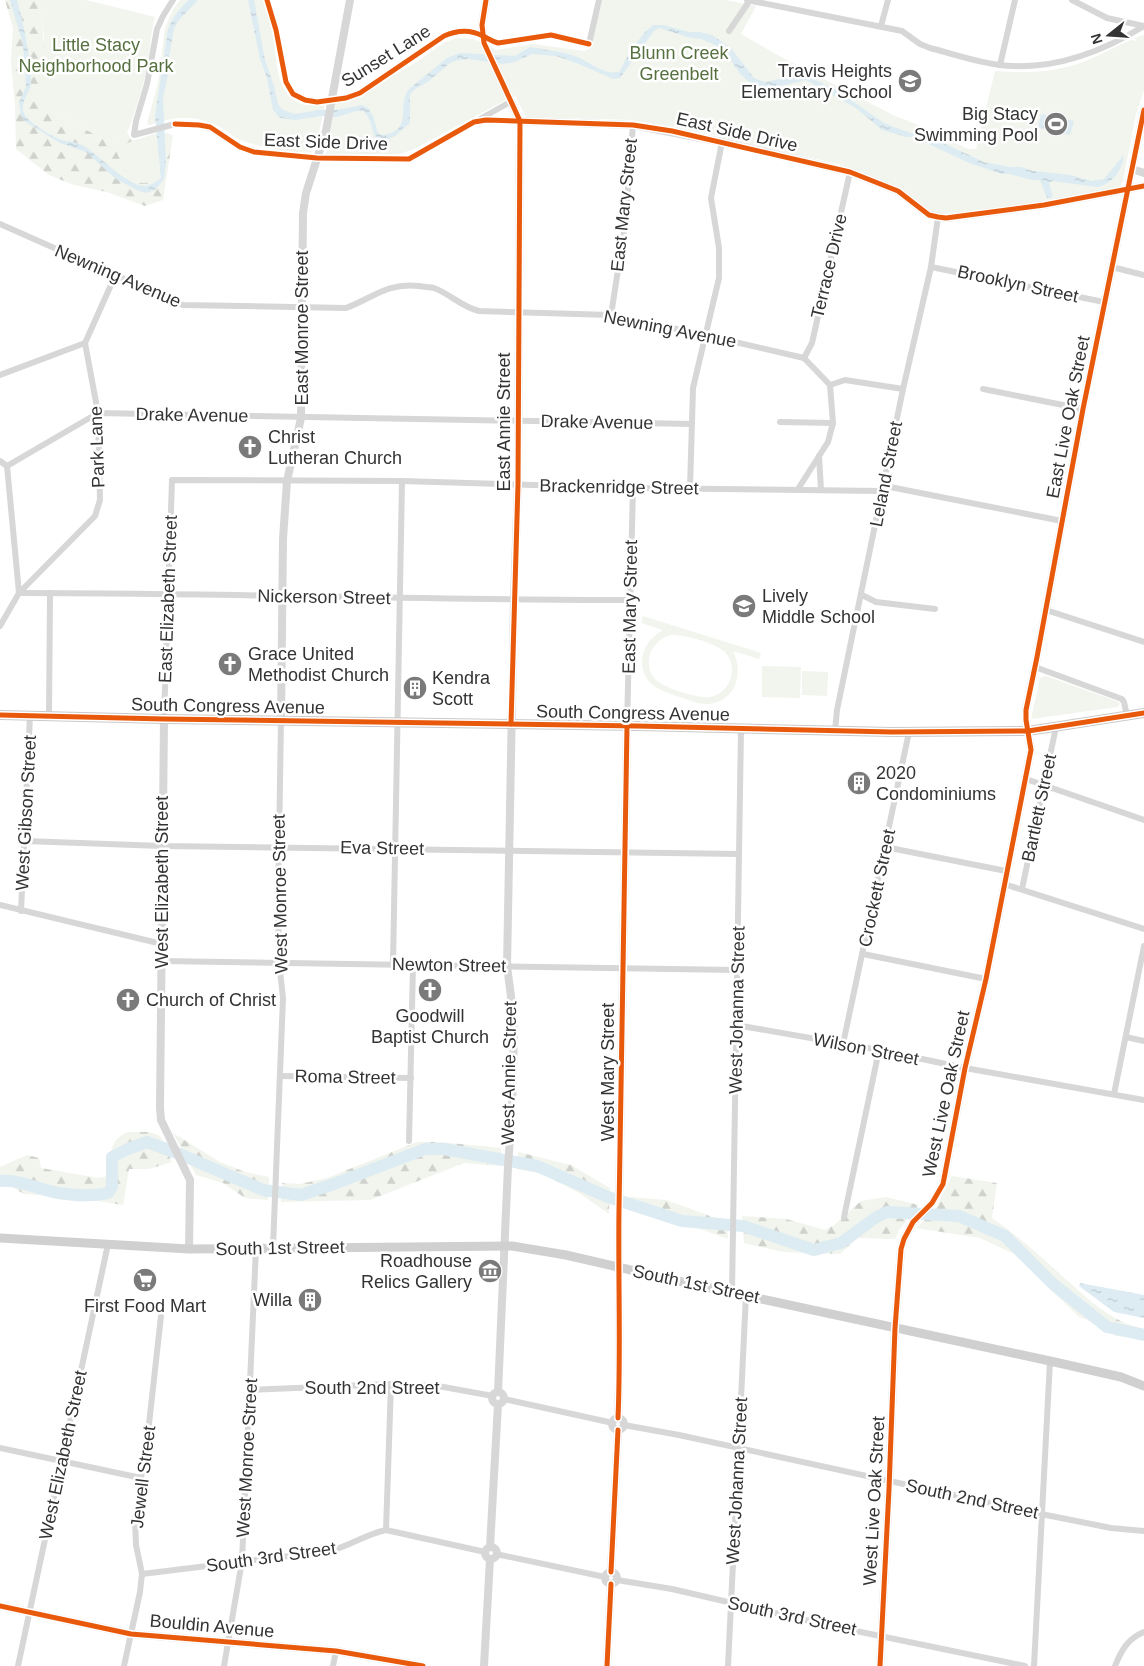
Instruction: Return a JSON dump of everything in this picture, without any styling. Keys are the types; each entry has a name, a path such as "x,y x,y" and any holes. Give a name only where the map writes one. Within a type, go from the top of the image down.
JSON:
{"main road":[{"name":"South Congress Avenue","path":"0,715 909,732 1028,731 1144,713"},
{"name":"South 1st Street","path":"0,1238 189,1249 505,1245 566,1255 895,1328 1050,1360 1121,1377 1144,1386"}],"street":[{"name":"East Side Drive","path":"173,0 157,28 147,84 136,121 134,136 175,124 199,124 210,127 240,147 254,152 317,158 408,159 474,122 486,120 632,125 722,142 850,172 898,191 930,215 938,217"},
{"name":"Sunset Lane","path":"267,0 276,30 283,72 289,90 297,97 305,100 331,103 360,93 455,31 471,32 483,40 498,43 550,35 589,44 599,0"},
{"name":"East Monroe Street","path":"281,720 282,595 287,481 301,418 303,213 306,193 326,131 350,0"},
{"path":"486,0 482,25 483,40 520,121"},
{"path":"729,31 749,0 902,31 920,44 930,48 1000,65 1013,66 1043,65 1081,57 1144,26"},
{"path":"880,26 888,0"},
{"path":"1000,65 1015,0"},
{"path":"1072,0 1107,18 1144,26"},
{"path":"474,122 512,101"},
{"name":"East Live Oak Street","path":"1028,731 1026,710 1104,302 1144,110"},
{"name":"East Annie Street","path":"511,724 518,484 520,121"},
{"name":"East Mary Street","path":"611,315 625,225 632,125"},
{"path":"690,488 693,388 719,278 719,248 712,198 722,142"},
{"path":"1132,169 1144,173"},
{"name":"Terrace Drive","path":"804,358 812,343 850,172"},
{"path":"938,217 946,218 1044,206 1144,186"},
{"name":"Leland Street","path":"834,731 840,692 862,595 903,389 931,267 938,217"},
{"name":"Newning Avenue","path":"0,224 183,306 346,308 382,290 396,286 412,285 434,288 472,309 480,311 611,315 804,358"},
{"name":"Brooklyn Street","path":"931,267 1104,302"},
{"path":"1112,267 1144,275"},
{"path":"0,375 85,343 115,276"},
{"name":"Park Lane","path":"0,626 19,593 95,516 100,500 98,413 85,343"},
{"path":"798,489 828,442 833,423 830,385 804,358"},
{"path":"830,385 845,380 903,389"},
{"path":"984,389 1083,409"},
{"path":"7,466 98,413"},
{"name":"Drake Avenue","path":"98,413 692,424"},
{"path":"780,422 833,423"},
{"path":"819,456 821,490"},
{"path":"0,462 7,466"},
{"path":"7,466 19,593"},
{"name":"Brackenridge Street","path":"172,480 402,481 633,488 882,491 890,488 1062,521"},
{"name":"East Elizabeth Street","path":"164,719 172,480"},
{"path":"393,964 402,481"},
{"name":"East Mary Street","path":"627,726 633,488"},
{"name":"Nickerson Street","path":"19,593 630,600"},
{"path":"49,716 50,593"},
{"path":"862,595 876,602 935,609"},
{"path":"1046,610 1144,642"},
{"path":"1035,668 1122,699 1128,716"},
{"name":"West Gibson Street","path":"21,911 30,715"},
{"name":"West Elizabeth Street","path":"164,719 160,1107 161,1120 190,1180 189,1249"},
{"name":"West Monroe Street","path":"272,1247 283,998 279,962 278,847 281,720"},
{"name":"West Annie Street","path":"496,1394 505,1245 508,1151 512,1110 514,1035 507,966 511,724"},
{"name":"West Mary Street","path":"615,1420 620,1322 619,1212 627,726"},
{"name":"Bartlett Street","path":"1022,889 1056,727"},
{"name":"West Johanna Street","path":"732,1292 741,729"},
{"name":"West Live Oak Street","path":"880,1666 895,1328 901,1250 904,1239 913,1222 932,1203 943,1184 965,1068 986,979 1006,871 1026,779 1031,750 1028,731"},
{"name":"Crockett Street","path":"843,1044 909,732"},
{"path":"1026,779 1144,820"},
{"name":"Eva Street","path":"25,841 162,846 739,854"},
{"path":"885,847 1006,871"},
{"path":"1004,884 1144,929"},
{"path":"0,906 162,944"},
{"path":"1114,1094 1144,946"},
{"path":"863,954 986,979"},
{"name":"Newton Street","path":"162,961 737,970"},
{"path":"409,1141 413,965"},
{"name":"Wilson Street","path":"736,1025 1144,1100"},
{"path":"1126,1037 1144,1041"},
{"path":"844,1217 879,1050"},
{"name":"Roma Street","path":"280,1076 411,1078"},
{"name":"West Elizabeth Street","path":"18,1666 108,1244"},
{"name":"West Monroe Street","path":"224,1666 242,1562 256,1248"},
{"name":"West Johanna Street","path":"728,1666 746,1295"},
{"name":"Jewell Street","path":"124,1666 142,1574 135,1533 161,1316"},
{"path":"1034,1666 1050,1360"},
{"path":"391,1384 386,1530 495,1549 484,1666"},
{"name":"South 2nd Street","path":"250,1390 391,1384 438,1386 496,1394"},
{"path":"496,1394 493,1400 615,1420 614,1428 621,1428 606,1581 614,1582 606,1666"},
{"path":"488,1549 501,1401"},
{"name":"South 2nd Street","path":"621,1428 680,1435 1041,1514 1111,1528 1144,1531"},
{"path":"0,1448 141,1478"},
{"name":"South 3rd Street","path":"142,1574 330,1551 386,1530"},
{"path":"493,1556 608,1575"},
{"name":"South 3rd Street","path":"614,1582 672,1589 1025,1666"},
{"name":"Bouldin Avenue","path":"0,1606 131,1634 336,1650 423,1666"},
{"path":"1115,1666 1128,1642 1144,1632"},
{"path":"333,1666 336,1650"}],"green space":[{"path":"5,0 38,0 44,41 50,111 104,139 116,139 127,133 133,141 161,132 173,135 163,200 145,206 107,192 74,185 49,175 16,149 11,61 13,28"},
{"name":"Little Stacy Neighborhood Park","path":"38,0 86,0 155,17 146,70 135,112 127,133 119,139 104,139 50,111 42,99 44,35"},
{"name":"Little Stacy Neighborhood Park","path":"180,0 264,0 272,32 278,74 285,91 299,103 325,106 316,145 312,152 285,151 251,144 236,138 218,126 197,119 177,118 149,125 147,123 158,83 165,28 172,11"},
{"name":"Blunn Creek Greenbelt","path":"602,0 726,0 756,6 741,34 893,115 928,129 968,149 976,149 995,71 1029,72 1072,66 1144,35 1144,90 1136,114 1123,181 1121,185 1115,188 1032,204 940,214 931,213 903,190 839,164 718,136 633,120 526,117 515,95 414,149 400,154 326,154 335,103 352,101 445,42 458,38 473,39 497,50 533,44 584,51 591,48"},
{"path":"161,132 160,176 150,182 143,183 137,181 124,168 115,149 132,141"},
{"path":"643,616 761,653 759,659 733,651 738,668 735,685 731,692 726,698 718,702 709,704 699,703 661,690 645,676 642,660 644,650 655,635 663,630 641,623","holes":["671,635 707,642 725,652 732,665 731,679 728,685 717,695 710,697 690,695 656,680 649,667 650,653 658,642"]},
{"path":"762,666 801,667 800,698 762,697"},
{"path":"802,671 828,672 827,696 802,695"},
{"path":"1046,676 1119,702 1120,704 1118,707 1031,719 1040,678"},
{"path":"128,1132 150,1132 160,1136 172,1162 149,1169 129,1169 123,1205 79,1198 24,1194 7,1184 0,1187 0,1167 27,1155 39,1158 41,1168 98,1178 109,1176 114,1144 121,1135"},
{"path":"173,1133 220,1162 245,1172 269,1177 268,1200 245,1198 223,1183 196,1175"},
{"path":"417,1142 440,1142 501,1148 500,1166 464,1163 370,1200 281,1202 282,1183 300,1184 327,1178"},
{"path":"518,1152 571,1165 610,1188 609,1214 579,1193 543,1174 517,1169"},
{"path":"952,1176 997,1183 992,1218 1028,1245 1099,1308 1120,1321 1144,1329 1144,1339 1116,1336 1103,1325 1079,1317 1014,1254 980,1238 916,1228 934,1212"},
{"path":"630,1197 666,1200 727,1222 728,1239 664,1216 632,1209"},
{"path":"886,1197 919,1205 899,1230 895,1239 858,1238 840,1254 783,1252 744,1243 742,1216 786,1219 825,1230 834,1225 861,1201"}],"water":[{"path":"10,0 17,0 29,56 31,83 23,106 23,111 27,118 53,136 84,146 121,176 144,186 153,184 161,178 155,116 168,29 174,16 185,3 189,0 198,0 178,21 174,29 163,98 166,163 164,179 156,189 147,193 139,191 116,179 86,152 60,143 24,121 21,116 19,102 26,87 23,44"},
{"path":"248,0 254,0 265,60 278,104 283,110 295,114 362,105 368,108 373,116 378,133 381,135 398,129 403,117 405,95 409,89 447,58 460,53 515,56 530,47 571,55 604,71 615,72 620,71 630,51 645,32 653,25 663,25 689,32 712,35 731,48 754,78 765,82 794,76 809,77 835,89 884,123 939,141 984,162 1021,167 1033,171 1070,175 1092,181 1104,179 1124,155 1119,171 1108,183 1098,187 1052,181 1049,183 1053,197 1047,198 1040,180 1002,174 969,163 916,138 882,130 856,108 806,80 768,89 749,82 740,74 725,51 701,39 691,38 659,28 654,31 620,78 613,79 556,56 532,54 515,62 503,64 468,59 450,63 410,95 410,123 395,136 386,140 379,140 375,137 370,121 363,111 336,117 320,116 296,120 280,118 273,110"},
{"name":"Big Stacy Swimming Pool","path":"1041,114 1074,121 1070,135 1038,128"},
{"path":"1080,1283 1144,1295 1144,1318 1114,1312 1079,1286"}],"waterway":[{"path":"0,1181 20,1183 66,1194 88,1195 108,1193 112,1187 112,1157 147,1142 263,1190 301,1195 425,1149 444,1149 537,1166 608,1197 682,1221 743,1226 814,1250 841,1243 875,1218 887,1212 959,1216 1005,1236 1053,1284 1107,1327 1144,1335"}],"cycle path":[{"path":"267,0 276,30 286,82 293,94 305,100 317,102 346,98 360,93 444,36 454,32 473,32 498,43 551,35 589,44"},
{"path":"486,0 482,25 484,43 520,121 518,484 511,724"},
{"path":"880,1666 895,1328 901,1249 913,1222 932,1203 943,1184 1031,750 1026,710 1083,409 1144,110"},
{"path":"175,124 210,127 240,147 254,152 317,158 409,159 474,122 486,120 633,125 672,131 850,172 898,191 929,215 946,218 1044,205 1144,186"},
{"path":"0,715 892,732 1028,731 1144,713"},
{"path":"618,1418 619,1210 627,726"},
{"path":"611,1572 618,1430"},
{"path":"607,1666 611,1584"},
{"path":"0,1606 131,1634 336,1651 423,1666"}],"place":[{"name":"Travis Heights Elementary School","path":"910,81"},
{"name":"Big Stacy Swimming Pool","path":"1056,124"},
{"name":"Christ Lutheran Church","path":"250,447"},
{"name":"Lively Middle School","path":"744,606"},
{"name":"Grace United Methodist Church","path":"230,664"},
{"name":"Kendra Scott","path":"415,688"},
{"name":"2020 Condominiums","path":"859,783"},
{"name":"Goodwill Baptist Church","path":"430,990"},
{"name":"Church of Christ","path":"128,1000"},
{"name":"Roadhouse Relics Gallery","path":"490,1271"},
{"name":"First Food Mart","path":"145,1280"},
{"name":"Willa","path":"310,1300"}]}
